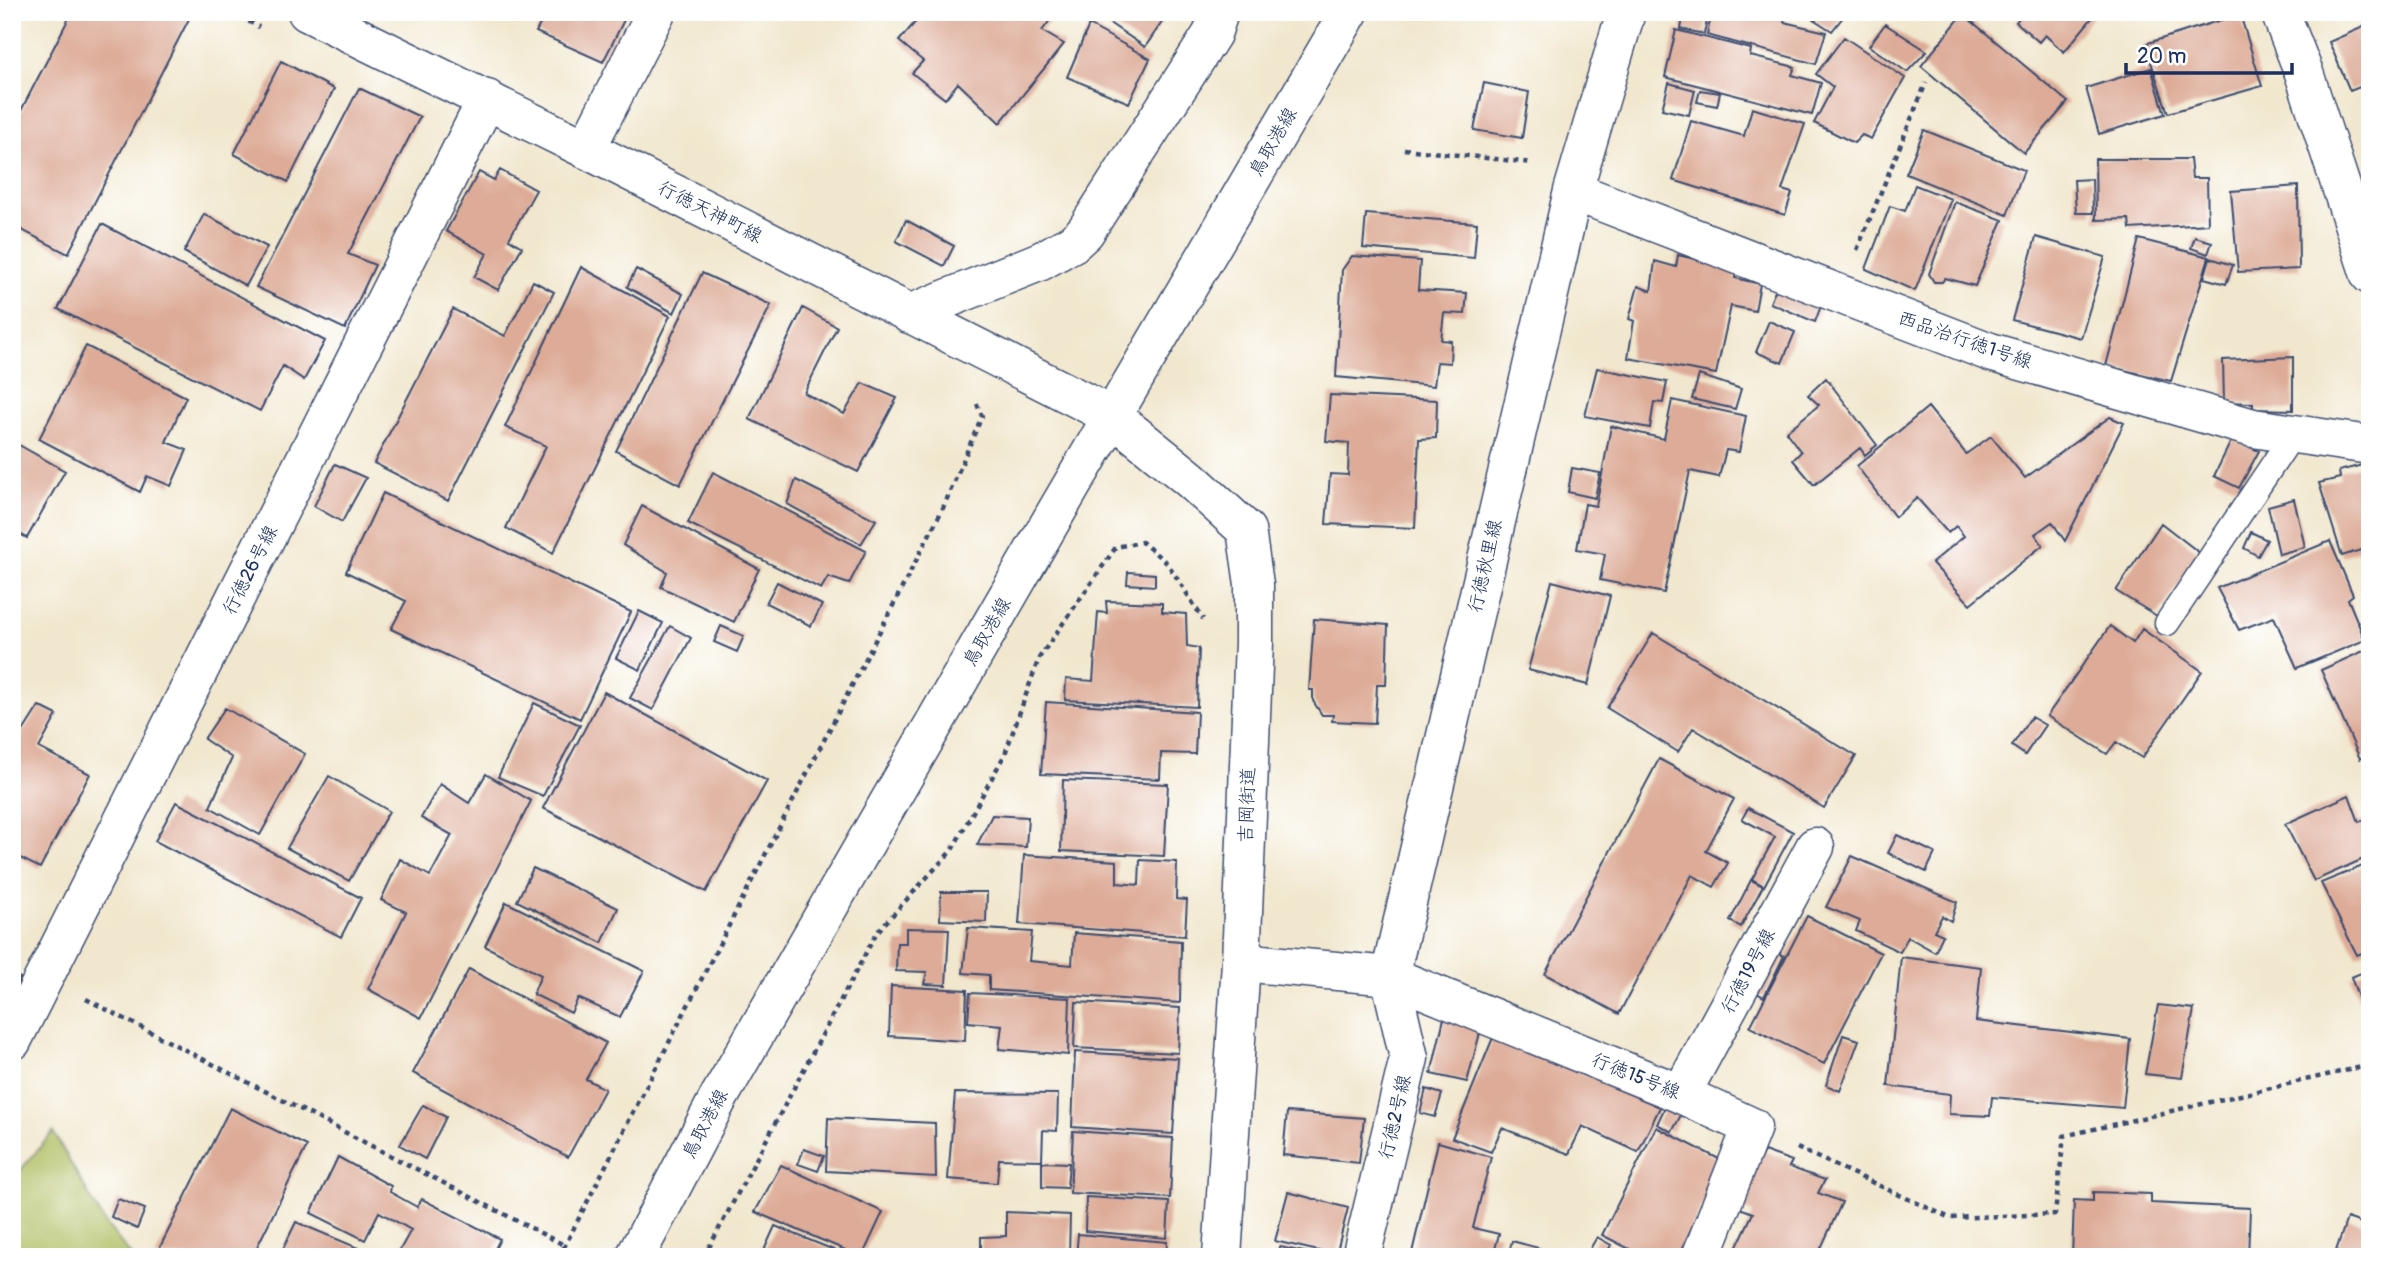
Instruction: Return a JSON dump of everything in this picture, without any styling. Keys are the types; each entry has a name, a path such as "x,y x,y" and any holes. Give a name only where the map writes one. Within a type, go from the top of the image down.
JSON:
{"street":[{"name":"行徳天神町線","path":"307,12 488,99 1112,416"},
{"path":"586,149 656,12"},
{"path":"909,314 1041,261 1073,243 1085,232 1212,33 1219,12"},
{"name":"鳥取港線","path":"635,1257 719,1097 1349,12"},
{"name":"行徳秋里線","path":"1390,976 1573,191 1626,12"},
{"path":"2280,12 2304,73 2370,275"},
{"name":"行徳26号線","path":"12,1041 488,99"},
{"name":"西品治行徳1号線","path":"1573,191 1990,352 2253,428 2370,445"},
{"name":"吉岡街道","path":"1112,416 1191,480 1246,530 1254,584 1241,962 1222,1257"},
{"name":"行徳19号線","path":"1681,1094 1815,847"},
{"path":"1241,962 1390,976"},
{"name":"行徳15号線","path":"1390,976 1681,1094 1752,1127"},
{"name":"行徳2号線","path":"1361,1257 1409,1058 1390,976"},
{"path":"1700,1257 1752,1127"}],"lane":[{"path":"2167,623 2294,433"}],"path":[{"path":"1839,294 1926,83"},
{"path":"1404,149 1537,164"},
{"path":"559,1257 943,508 982,416 972,393"},
{"path":"704,1257 877,932 952,850 1005,754 1039,658 1115,547 1142,542 1168,564 1209,628"},
{"path":"45,974 76,994 564,1245"},
{"path":"1752,1127 1950,1218 2055,1214 2064,1136 2370,1065"}],"green space":[{"path":"53,1132 103,1220 132,1257 12,1257 12,1180"}],"building":[{"path":"72,12 176,12 189,19 68,254 12,225 12,128"},
{"path":"546,12 628,12 603,62 536,32"},
{"path":"924,12 1056,12 1042,31 1064,44 1000,123 958,83 945,99 912,73 923,61 899,41"},
{"path":"1106,12 1169,12 1145,47 1102,18"},
{"path":"1684,12 1709,12 1704,34 1681,29"},
{"path":"1712,12 1783,12 1786,13 1784,22 1826,32 1816,64 1707,35"},
{"path":"1802,12 1847,12 1832,31"},
{"path":"2024,12 2097,12 2064,52 2045,35 2039,42 2016,22"},
{"path":"1963,14 2068,102 2024,153 1921,66"},
{"path":"2240,14 2262,86 2168,113 2145,44"},
{"path":"1885,24 1927,51 1907,72 1869,46"},
{"path":"2370,24 2370,83 2350,91 2329,42"},
{"path":"1089,25 1150,59 1129,103 1067,77"},
{"path":"1676,30 1751,49 1750,56 1795,67 1792,75 1821,83 1812,115 1665,77"},
{"path":"1844,37 1905,78 1871,139 1862,135 1854,143 1814,123 1833,87 1816,74"},
{"path":"281,61 334,89 288,182 234,154"},
{"path":"2151,68 2165,114 2099,134 2086,88"},
{"path":"1484,83 1529,92 1522,138 1474,130"},
{"path":"1669,83 1695,90 1689,115 1662,109"},
{"path":"359,88 420,117 348,254 375,265 345,329 256,287"},
{"path":"1700,90 1720,93 1717,106 1697,102"},
{"path":"1752,108 1805,124 1782,190 1792,193 1785,215 1673,180 1691,121 1744,136"},
{"path":"1924,130 2024,170 2007,215 1906,174"},
{"path":"2095,159 2190,159 2192,178 2207,178 2208,224 2130,229 2129,219 2096,220"},
{"path":"500,170 536,190 509,239 522,247 498,290 474,277 487,254 446,231 479,172 494,180"},
{"path":"2092,179 2093,213 2076,213 2074,180"},
{"path":"1915,185 1951,199 1915,291 1866,269 1890,206 1905,211"},
{"path":"2298,186 2299,269 2238,272 2231,191"},
{"path":"1955,202 2003,220 1975,286 1945,278 1942,282 1934,282 1929,274"},
{"path":"204,214 267,247 246,286 184,252"},
{"path":"1366,214 1477,223 1474,258 1363,248"},
{"path":"906,220 954,246 944,266 896,241"},
{"path":"102,224 325,341 304,380 283,366 260,411 58,309"},
{"path":"2036,237 2105,257 2081,338 2012,320"},
{"path":"2195,237 2212,242 2208,254 2191,248"},
{"path":"2139,239 2209,257 2171,381 2106,366"},
{"path":"1678,255 1736,269 1735,278 1760,284 1755,311 1731,306 1716,374 1628,358 1634,321 1629,319 1638,286 1651,291 1655,261 1676,267"},
{"path":"1352,256 1420,261 1418,290 1467,293 1465,314 1444,313 1441,340 1451,341 1450,363 1437,362 1434,386 1336,377 1342,270"},
{"path":"2210,258 2233,265 2226,284 2204,278"},
{"path":"581,267 670,316 553,553 506,528 546,446 505,427"},
{"path":"636,269 683,294 674,313 627,287"},
{"path":"702,273 771,305 680,485 616,451"},
{"path":"533,281 554,292 448,501 374,463 453,309 505,336"},
{"path":"1778,284 1822,303 1815,322 1770,303"},
{"path":"803,308 837,327 804,393 844,414 862,383 897,398 858,472 749,419"},
{"path":"1769,321 1795,332 1782,363 1756,352"},
{"path":"86,346 186,397 166,442 187,450 171,486 147,476 140,492 39,439"},
{"path":"2293,357 2293,410 2253,409 2253,403 2224,402 2223,360"},
{"path":"1597,368 1667,382 1663,403 1654,402 1650,428 1585,416"},
{"path":"1699,375 1741,389 1735,409 1692,399"},
{"path":"1826,378 1877,445 1865,455 1860,448 1814,485 1793,460 1801,452 1786,432 1819,405 1808,395"},
{"path":"1330,395 1437,400 1436,438 1419,439 1415,528 1326,524 1330,474 1348,475 1349,443 1326,441"},
{"path":"1672,400 1746,416 1739,452 1726,450 1719,477 1690,471 1664,593 1600,580 1605,554 1577,549 1585,504 1596,506 1611,426 1664,439"},
{"path":"1928,407 1966,454 1991,436 2025,478 2110,417 2124,423 2065,541 2052,522 2035,534 2043,545 1970,604 1932,563 1964,536 1956,526 1948,533 1917,498 1895,517 1857,466"},
{"path":"2232,439 2259,451 2239,488 2214,476"},
{"path":"12,441 65,471 27,538 12,529"},
{"path":"2370,463 2370,547 2342,556 2319,483 2340,478 2339,471"},
{"path":"335,464 366,478 342,522 314,506"},
{"path":"1572,468 1600,473 1595,498 1568,492"},
{"path":"713,472 866,551 849,584 828,577 821,589 688,523"},
{"path":"796,480 876,520 861,544 787,504"},
{"path":"383,493 631,612 580,719 391,629 406,601 346,572"},
{"path":"2294,499 2305,547 2279,554 2268,506"},
{"path":"642,506 759,569 734,622 661,587 667,572 623,545"},
{"path":"2161,523 2201,554 2157,616 2116,591"},
{"path":"2251,532 2267,540 2258,556 2244,548"},
{"path":"2330,541 2353,595 2348,599 2365,640 2297,668 2274,617 2239,630 2217,588"},
{"path":"1128,572 1155,574 1155,586 1127,584"},
{"path":"1552,581 1610,596 1588,685 1528,670"},
{"path":"777,582 822,605 811,626 766,603"},
{"path":"1106,601 1162,603 1162,612 1186,614 1187,646 1199,648 1197,707 1065,700 1066,679 1093,681 1098,612 1107,613"},
{"path":"639,611 663,623 640,670 616,658"},
{"path":"1314,619 1388,625 1386,685 1377,685 1375,723 1332,721 1333,715 1322,715 1313,701 1313,690 1309,690"},
{"path":"670,626 691,638 653,710 630,698"},
{"path":"721,626 744,636 737,652 714,642"},
{"path":"2110,626 2133,643 2142,629 2202,671 2142,758 2116,742 2107,754 2047,716"},
{"path":"1653,633 1856,756 1824,808 1693,728 1678,752 1607,708"},
{"path":"2370,648 2370,754 2360,759 2321,670"},
{"path":"604,692 767,781 706,892 543,808"},
{"path":"1046,702 1197,712 1195,754 1161,753 1160,779 1041,774"},
{"path":"534,703 580,725 543,796 498,777"},
{"path":"39,706 57,715 39,748 90,774 40,868 12,854 12,732 20,736"},
{"path":"225,708 305,754 260,835 210,807 232,758 204,739"},
{"path":"2031,717 2045,725 2025,755 2012,746"},
{"path":"1659,759 1734,799 1706,851 1728,863 1714,887 1692,875 1619,1014 1545,974"},
{"path":"486,774 531,801 421,1018 368,989 406,912 381,900 400,859 430,876 452,835 421,818 440,784 469,803"},
{"path":"329,776 389,811 349,881 287,848"},
{"path":"1063,780 1168,784 1164,856 1061,851"},
{"path":"2349,795 2359,822 2367,819 2370,827 2370,856 2314,881 2285,824"},
{"path":"176,802 361,898 341,937 155,841"},
{"path":"1748,808 1793,832 1764,886 1752,879 1775,837 1742,819"},
{"path":"992,815 1028,817 1026,847 977,845"},
{"path":"1897,835 1935,853 1926,872 1888,853"},
{"path":"1024,855 1117,861 1117,883 1139,885 1140,860 1177,862 1176,899 1187,900 1185,936 1019,924"},
{"path":"1852,856 1957,902 1951,921 1942,916 1934,931 1943,935 1935,952 1908,937 1900,952 1856,931 1860,921 1826,907"},
{"path":"2370,863 2370,950 2357,955 2321,883"},
{"path":"533,868 618,908 602,943 517,901"},
{"path":"1751,880 1763,886 1741,927 1730,921"},
{"path":"941,892 987,892 986,922 940,920"},
{"path":"506,902 644,971 620,1017 578,998 571,1013 533,994 541,975 485,946"},
{"path":"1807,916 1881,953 1824,1064 1750,1027"},
{"path":"906,928 949,929 946,985 924,984 927,972 896,971 897,943 906,943"},
{"path":"968,928 1032,932 1029,961 1072,965 1074,933 1181,941 1180,1003 989,990 989,975 963,973"},
{"path":"1776,952 1784,956 1764,997 1757,993"},
{"path":"1901,957 1981,967 1976,1021 2130,1039 2123,1108 1992,1097 1990,1116 1949,1114 1950,1094 1888,1086"},
{"path":"469,969 606,1043 586,1079 605,1089 568,1157 413,1073"},
{"path":"2366,971 2370,981 2369,1028 2351,977"},
{"path":"12,974 20,978 12,994"},
{"path":"891,986 967,990 965,1041 889,1036"},
{"path":"970,993 1070,998 1068,1055 999,1049 1002,1025 968,1022"},
{"path":"1076,1002 1180,1008 1178,1053 1074,1048"},
{"path":"2158,1005 2194,1009 2182,1078 2145,1074"},
{"path":"1444,1018 1481,1029 1467,1082 1431,1074"},
{"path":"1494,1035 1660,1107 1638,1152 1582,1126 1569,1154 1502,1128 1491,1152 1452,1138"},
{"path":"1843,1035 1859,1040 1840,1091 1826,1085"},
{"path":"1075,1052 1178,1058 1173,1134 1072,1127"},
{"path":"1426,1089 1442,1094 1435,1117 1420,1113"},
{"path":"955,1093 1058,1094 1057,1131 1043,1130 1042,1160 999,1159 997,1183 948,1179"},
{"path":"423,1105 446,1117 425,1159 400,1145"},
{"path":"1665,1107 1681,1115 1672,1132 1657,1124"},
{"path":"230,1108 307,1146 252,1257 155,1257"},
{"path":"1287,1112 1364,1118 1359,1163 1283,1155"},
{"path":"828,1118 935,1123 936,1177 826,1171"},
{"path":"1656,1127 1723,1161 1678,1257 1645,1257 1602,1235"},
{"path":"1073,1131 1173,1138 1170,1198 1070,1193"},
{"path":"1438,1142 1491,1157 1473,1228 1499,1234 1493,1257 1411,1257"},
{"path":"804,1149 824,1156 818,1171 798,1164"},
{"path":"1764,1151 1792,1161 1789,1167 1825,1180 1818,1193 1842,1202 1817,1257 1732,1257 1753,1213 1737,1207"},
{"path":"338,1157 391,1186 390,1192 417,1207 422,1199 500,1239 491,1257 396,1257 411,1230 379,1212 365,1240 311,1213"},
{"path":"1042,1162 1069,1163 1067,1188 1042,1187"},
{"path":"781,1165 883,1212 862,1257 755,1212"},
{"path":"1288,1192 1348,1208 1336,1255 1275,1241"},
{"path":"2093,1192 2151,1194 2151,1203 2250,1208 2248,1257 2072,1257 2074,1200 2093,1201"},
{"path":"1086,1197 1169,1202 1167,1238 1085,1231"},
{"path":"118,1199 145,1209 137,1229 111,1217"},
{"path":"1006,1212 1070,1215 1069,1257 981,1257 981,1237 1006,1236"},
{"path":"2347,1218 2370,1226 2370,1257 2334,1257"},
{"path":"296,1222 363,1250 360,1257 279,1257"},
{"path":"775,1226 851,1257 761,1257"},
{"path":"1078,1234 1167,1242 1166,1257 1076,1257"},
{"path":"1597,1237 1611,1245 1605,1257 1587,1254"},
{"path":"1512,1241 1568,1256 1568,1257 1508,1257"},
{"path":"1280,1247 1323,1256 1323,1257 1278,1257"}]}
